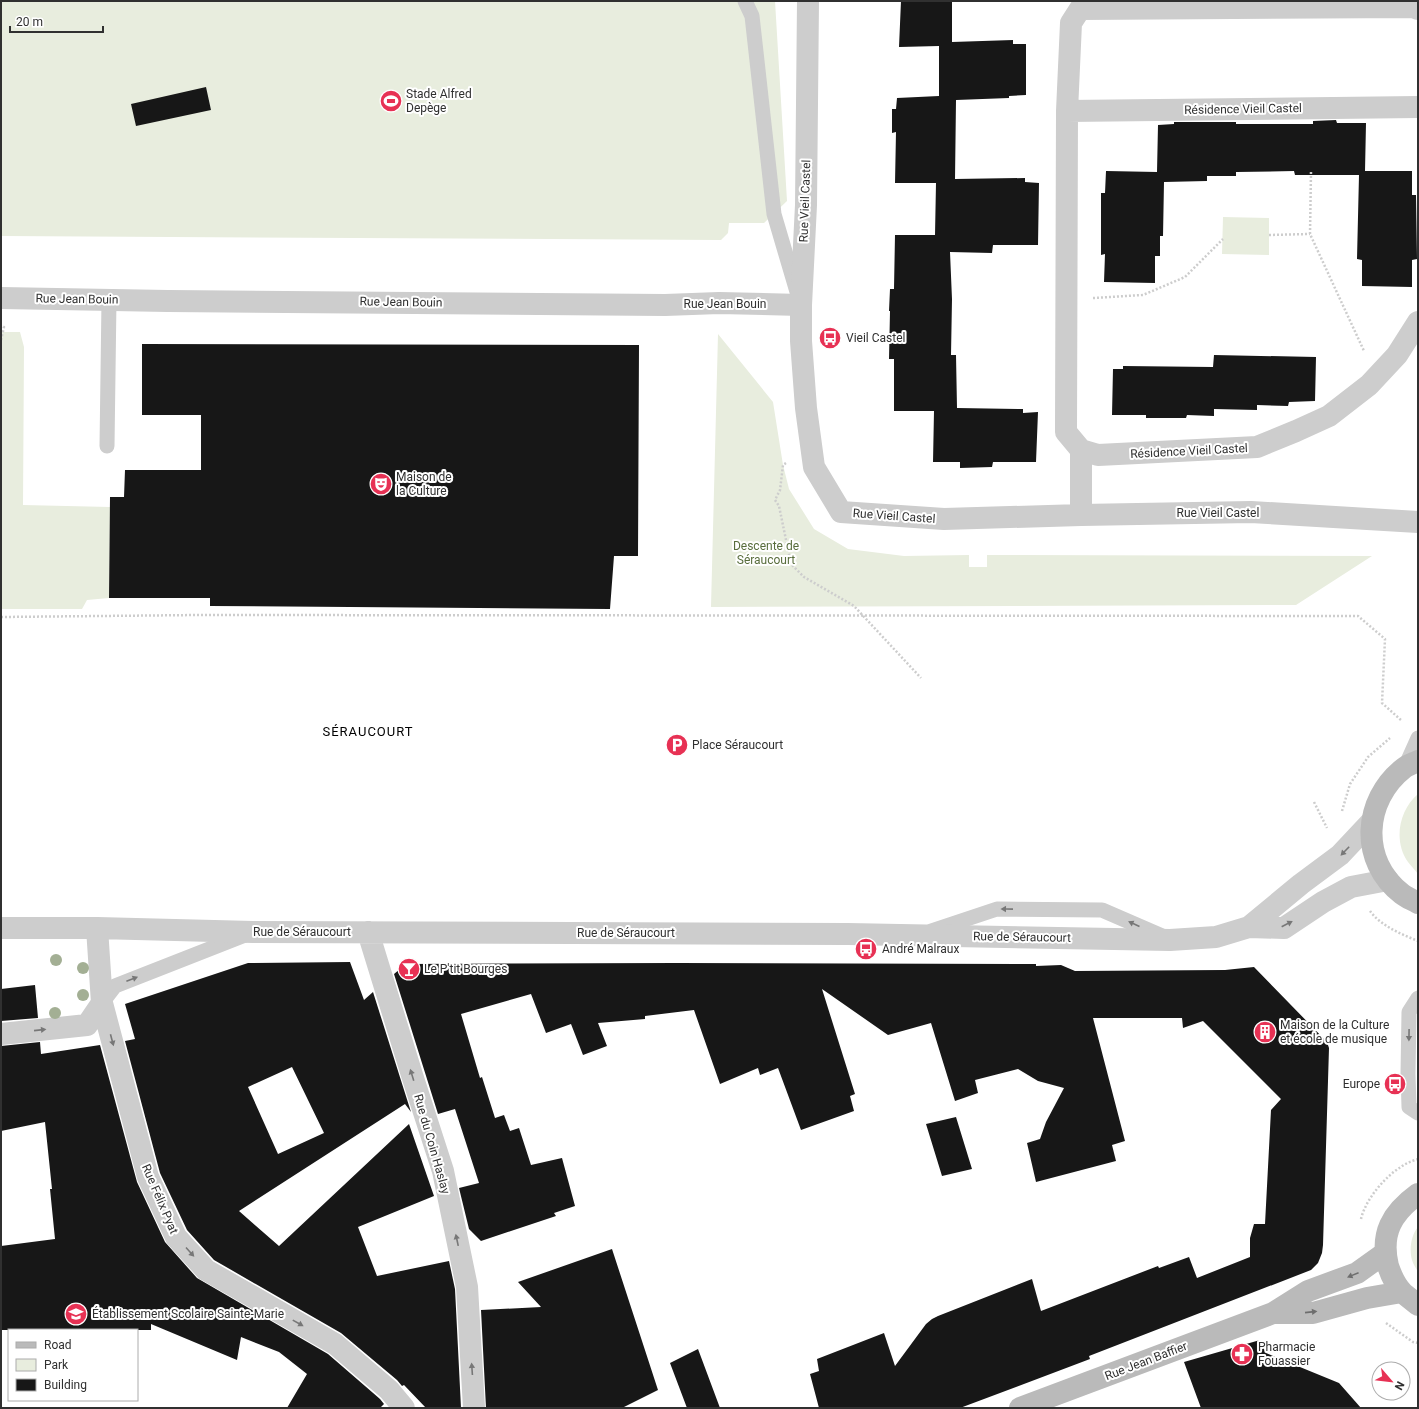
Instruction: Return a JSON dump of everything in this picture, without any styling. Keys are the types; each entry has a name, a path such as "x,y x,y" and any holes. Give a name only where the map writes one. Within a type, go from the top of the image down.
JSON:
{"main road":[{"path":"1412,764 1389,782 1377,801 1371,822 1372,843 1377,863 1388,880 1402,894 1418,903"},
{"path":"1410,1298 1390,1274 1385,1253 1386,1235 1393,1219 1404,1204 1418,1194"},
{"name":"Rue Jean Baffier","path":"1020,1408 1273,1313 1308,1291 1357,1273 1385,1253"},
{"name":"Rue Jean Baffier","path":"1273,1313 1313,1313 1367,1298 1410,1298"}],"street":[{"name":"Rue Vieil Castel","path":"808,1 806,205 801,305 801,341 806,401 814,466 841,512 944,519 1251,512 1418,522"},
{"path":"1081,515 1081,450 1066,432 1067,111 1071,23 1080,9 1413,7 1418,9"},
{"name":"Résidence Vieil Castel","path":"1067,111 1418,107"},
{"name":"Rue Jean Bouin","path":"1,298 665,305 719,303 801,305"},
{"name":"Résidence Vieil Castel","path":"1081,450 1098,455 1257,447 1329,416 1369,385 1397,355 1418,322"},
{"name":"Rue de Séraucourt","path":"1250,926 1301,884 1340,855 1371,822"},
{"name":"Rue de Séraucourt","path":"1,928 97,928 253,932 918,936 1170,940 1216,937 1250,926 1284,928 1322,902 1351,887 1388,880"},
{"name":"Rue Félix Pyat","path":"97,928 102,1003 148,1177 176,1237 206,1270 335,1344 388,1390 404,1408"},
{"name":"Rue du Coin Haslay","path":"368,932 443,1171 467,1287 474,1408"},
{"path":"1,1034 87,1025 102,1003"}],"lane":[{"path":"745,1 752,16 774,214 801,305"},
{"path":"107,446 109,300"},
{"path":"1412,764 1418,738"},
{"path":"102,1003 115,986 253,932"},
{"path":"1418,998 1410,1012 1408,1074 1409,1108 1418,1113"}],"path":[{"path":"1311,172 1310,234 1376,377"},
{"path":"1269,235 1310,234"},
{"path":"1066,300 1143,295 1185,277 1223,239"},
{"path":"1,327 4,327 1,340"},
{"path":"775,500 778,506 791,564 804,577 854,606 921,678"},
{"path":"1,617 191,615 1358,616 1385,639 1382,702 1404,723"}],"green space":[{"name":"Stade Alfred Depège","path":"1,1 775,1 787,201 764,223 729,223 728,233 721,240 1,236"},
{"path":"1223,217 1269,218 1269,255 1222,254"},
{"path":"1,332 20,332 24,347 23,505 110,507 109,598 87,600 82,609 1,609"},
{"name":"Descente de Séraucourt","path":"718,334 773,402 783,465 789,489 814,529 848,549 904,556 969,555 969,567 987,567 987,555 1372,556 1296,605 711,607"},
{"path":"1418,794 1418,874 1403,854 1400,826 1406,808"},
{"path":"1418,1227 1418,1272 1412,1262 1411,1243"}],"building":[{"path":"901,1 952,1 952,42 1013,40 1013,44 1026,44 1026,95 1009,96 1009,98 956,100 955,179 1025,178 1025,182 1039,183 1038,245 993,245 992,253 950,252 952,299 951,355 956,355 957,408 1023,409 1023,413 1038,412 1036,462 993,462 992,467 960,468 960,462 933,462 934,411 894,411 894,359 889,359 889,311 890,289 894,289 895,235 935,235 936,183 895,183 896,132 892,133 892,109 896,109 897,98 939,96 939,46 899,47"},
{"path":"206,87 211,110 136,126 131,104"},
{"path":"1336,120 1337,123 1366,123 1365,171 1412,171 1412,195 1416,195 1417,259 1412,260 1412,287 1362,286 1362,260 1357,259 1359,175 1295,175 1294,171 1236,172 1236,176 1207,176 1207,181 1164,182 1163,236 1160,236 1160,256 1155,256 1155,283 1104,282 1105,254 1101,255 1101,193 1105,193 1106,171 1157,172 1158,125 1174,124 1174,122 1313,124 1313,121"},
{"name":"Maison de la Culture","path":"142,344 639,345 638,556 614,556 610,609 210,606 210,598 109,598 110,497 124,497 125,470 201,470 201,415 142,415"},
{"path":"1214,355 1316,357 1315,401 1289,402 1288,406 1257,405 1257,410 1214,409 1214,416 1187,415 1186,418 1146,418 1146,415 1112,415 1113,369 1123,369 1123,366 1213,367"},
{"path":"350,962 364,1000 373,992 411,1112 405,1104 239,1211 279,1246 409,1124 434,1196 358,1227 377,1276 449,1261 455,1289 461,1408 426,1408 404,1385 402,1386 397,1380 341,1333 214,1260 187,1230 160,1173 125,1041 135,1039 125,1004 248,963","holes":["292,1067 324,1133 278,1154 248,1087"]},
{"path":"406,964 1036,964 1036,966 1061,965 1075,971 1225,970 1254,967 1327,1042 1329,1048 1323,1245 1318,1263 1311,1270 1089,1356 1090,1359 960,1408 819,1408 810,1374 819,1371 817,1359 884,1333 895,1366 926,1324 932,1319 1032,1279 1041,1311 1158,1266 1159,1268 1189,1257 1197,1278 1250,1257 1250,1238 1254,1224 1265,1224 1271,1110 1281,1099 1203,1021 1183,1028 1182,1018 1093,1018 1125,1141 1112,1145 1116,1161 1036,1182 1027,1143 1040,1139 1046,1122 1064,1088 1038,1081 1018,1069 975,1080 978,1093 955,1101 931,1023 888,1035 822,989 855,1094 850,1096 854,1111 801,1130 778,1068 760,1075 758,1068 720,1084 694,1010 645,1016 645,1019 598,1023 607,1046 583,1055 571,1024 546,1033 531,994 461,1014 480,1078 482,1077 495,1118 504,1115 510,1131 519,1128 531,1165 562,1158 575,1206 554,1213 556,1216 481,1241 469,1229 459,1188 479,1183 455,1109 438,1114 394,974"},
{"path":"35,985 38,1018 1,1021 1,989"},
{"path":"40,1042 41,1054 100,1045 137,1182 165,1242 197,1278 328,1354 384,1404 380,1408 287,1408 307,1374 279,1352 241,1337 237,1360 151,1324 151,1330 1,1330 1,1246 55,1239 50,1189 52,1189 45,1122 1,1131 1,1046"},
{"path":"956,1117 972,1169 942,1176 926,1124"},
{"path":"612,1249 658,1390 622,1408 486,1408 481,1310 541,1307 518,1282"},
{"path":"1260,1340 1266,1353 1339,1383 1361,1408 1201,1408 1184,1362"},
{"path":"698,1349 720,1408 687,1408 670,1363"}],"place":[{"name":"Stade Alfred Depège","path":"391,101"},
{"name":"Vieil Castel","path":"830,338"},
{"name":"Maison de la Culture","path":"381,484"},
{"name":"Place Séraucourt","path":"677,745"},
{"name":"André Malraux","path":"866,949"},
{"name":"Le P'tit Bourges","path":"409,969"},
{"name":"Maison de la Culture et école de musique","path":"1265,1032"},
{"name":"Europe","path":"1395,1084"},
{"name":"Établissement Scolaire Sainte-Marie","path":"76,1314"},
{"name":"Pharmacie Fouassier","path":"1242,1354"}],"district":[{"name":"SÉRAUCOURT","path":"368,731"}]}
